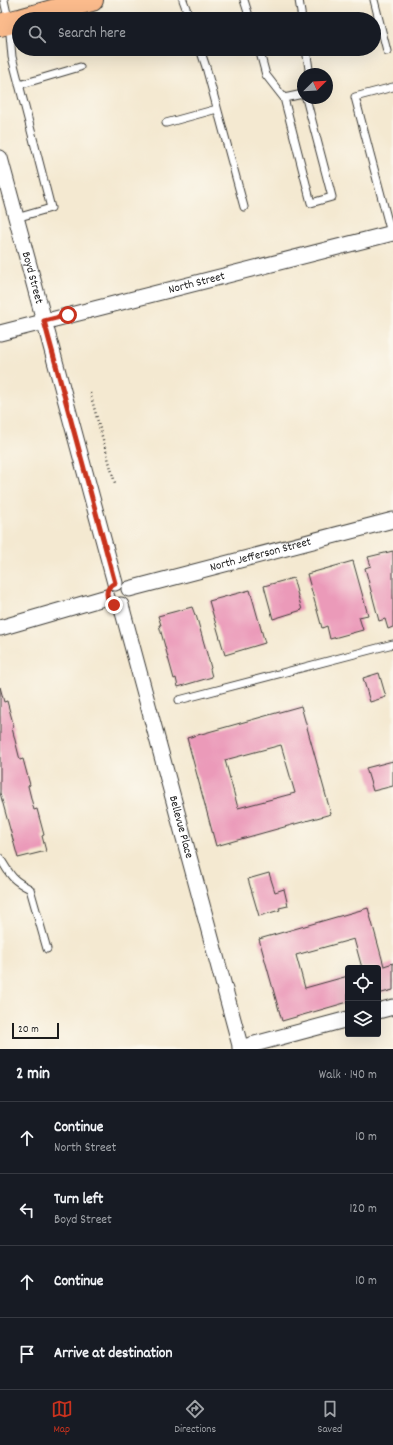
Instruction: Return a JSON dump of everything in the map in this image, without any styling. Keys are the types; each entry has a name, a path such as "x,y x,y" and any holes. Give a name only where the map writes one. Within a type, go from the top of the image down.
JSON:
{"main road":[{"path":"41,12 67,3 92,0"}],"street":[{"name":"Boyd Street","path":"0,158 44,321 122,586"},
{"name":"North Street","path":"0,333 392,233"},
{"name":"North Jefferson Street","path":"122,586 393,520"},
{"path":"112,584 122,586 130,597 125,604 114,605 107,597 107,590 112,584"},
{"path":"0,628 107,597"},
{"name":"Bellevue Place","path":"121,605 241,1048"},
{"path":"381,1010 393,1007"},
{"path":"241,1048 345,1020"}],"lane":[{"path":"4,0 12,20"},
{"path":"183,0 187,12"},
{"path":"244,0 248,12"},
{"path":"299,0 301,12"},
{"path":"374,0 377,12"},
{"path":"381,27 387,51"},
{"path":"12,56 18,85 51,208 16,218"},
{"path":"202,56 244,207"},
{"path":"261,56 266,75 284,98 311,203 332,197 308,104"},
{"path":"307,56 309,68"},
{"path":"18,85 80,67"},
{"path":"392,233 355,97 393,87"},
{"path":"284,98 297,95"},
{"path":"166,124 218,109"},
{"path":"180,700 393,644"},
{"path":"0,858 12,877 30,889 47,949"}],"path":[{"path":"90,393 115,483"}],"building":[{"path":"393,551 393,627 388,629 385,619 379,621 365,568 371,566 368,557"},
{"path":"353,561 368,615 359,617 363,630 330,639 327,626 322,628 307,574"},
{"path":"293,578 302,610 273,619 264,586"},
{"path":"250,590 265,643 225,655 209,601"},
{"path":"192,607 196,615 211,668 212,677 178,687 176,678 174,679 159,625 161,625 158,616"},
{"path":"379,673 386,697 370,702 363,678"},
{"path":"0,687 4,702 7,701 14,727 12,728 20,760 23,759 30,785 28,786 34,810 37,809 44,835 42,836 46,851 18,858 0,793"},
{"path":"301,706 331,814 216,846 187,738","holes":["281,745 295,793 238,808 225,760"]},
{"path":"393,761 393,786 373,791 366,768"},
{"path":"269,873 275,892 284,889 288,906 259,916 248,879"},
{"path":"368,908 384,966 393,963 393,990 381,993 381,965 361,965 354,939 296,955 305,988 345,977 345,1003 282,1021 259,939"}],"route":[{"path":"68,315 44,321 115,583 112,584 107,590 107,597 114,605"}]}
